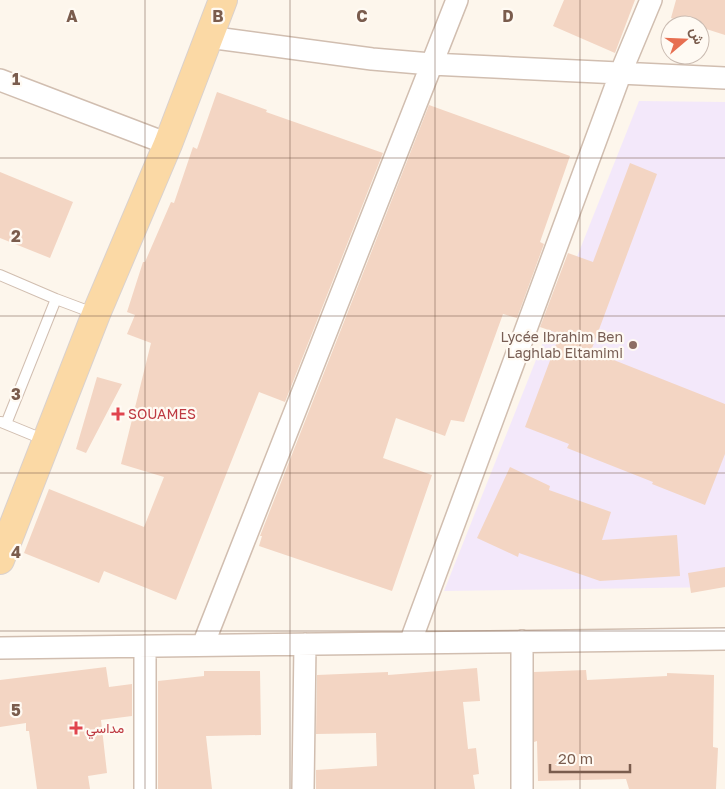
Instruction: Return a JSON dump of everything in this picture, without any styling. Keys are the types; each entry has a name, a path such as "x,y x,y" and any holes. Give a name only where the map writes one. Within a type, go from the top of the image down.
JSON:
{"main road":[{"path":"0,560 6,528 47,440 96,314 168,144 223,0"}],"street":[{"path":"203,645 457,0"},
{"path":"410,643 621,72 651,0"},
{"path":"208,37 372,59 431,64 725,78"},
{"path":"2,80 168,144"},
{"path":"0,648 725,638"},
{"path":"522,641 522,789"},
{"path":"303,789 305,644"},
{"path":"145,646 145,789"}],"lane":[{"path":"0,275 96,314"},
{"path":"47,440 3,423 56,299"}],"shaded area":[{"name":"Lycée Ibrahim Ben Laghlab Eltamimi","path":"639,101 725,102 725,587 444,591"}],"building":[{"path":"564,0 635,0 615,53 553,26"},
{"path":"676,0 725,0 725,35 710,30 710,15 672,15"},
{"path":"217,92 267,110 266,112 383,153 285,402 259,392 176,600 104,571 99,583 24,553 49,489 144,527 164,477 121,464 151,343 127,334 135,315 127,312 143,262 145,262 171,202 174,203 193,147 197,149"},
{"path":"429,105 570,156 540,242 544,244 517,318 503,314 464,422 451,420 445,436 396,418 383,458 432,475 392,591 259,546 262,536 260,536"},
{"path":"630,163 657,174 591,351 725,404 725,454 705,505 567,448 569,444 525,427 560,334 540,327 568,253 593,262"},
{"path":"0,172 73,202 50,258 0,238"},
{"path":"97,377 122,384 86,453 76,449"},
{"path":"510,467 550,486 549,490 611,512 602,540 677,535 680,576 600,581 519,553 518,557 477,538"},
{"path":"725,567 725,587 691,593 688,573"},
{"name":"مداسي","path":"106,667 109,687 132,684 132,716 101,720 107,773 88,776 90,789 37,789 29,731 26,731 26,723 0,727 0,680"},
{"path":"477,668 480,701 463,702 468,749 476,748 479,774 473,775 475,789 316,789 316,770 377,766 376,733 316,734 317,675 388,672 388,675"},
{"path":"586,670 587,680 667,676 667,673 714,675 713,747 718,748 716,789 629,789 626,779 538,781 537,741 534,742 534,672"},
{"path":"204,671 260,671 261,735 206,736 212,789 158,789 158,681 204,676"}],"place":[{"name":"Lycée Ibrahim Ben Laghlab Eltamimi","path":"633,345"},
{"name":"SOUAMES","path":"118,414"},
{"name":"مداسي","path":"76,728"}]}
